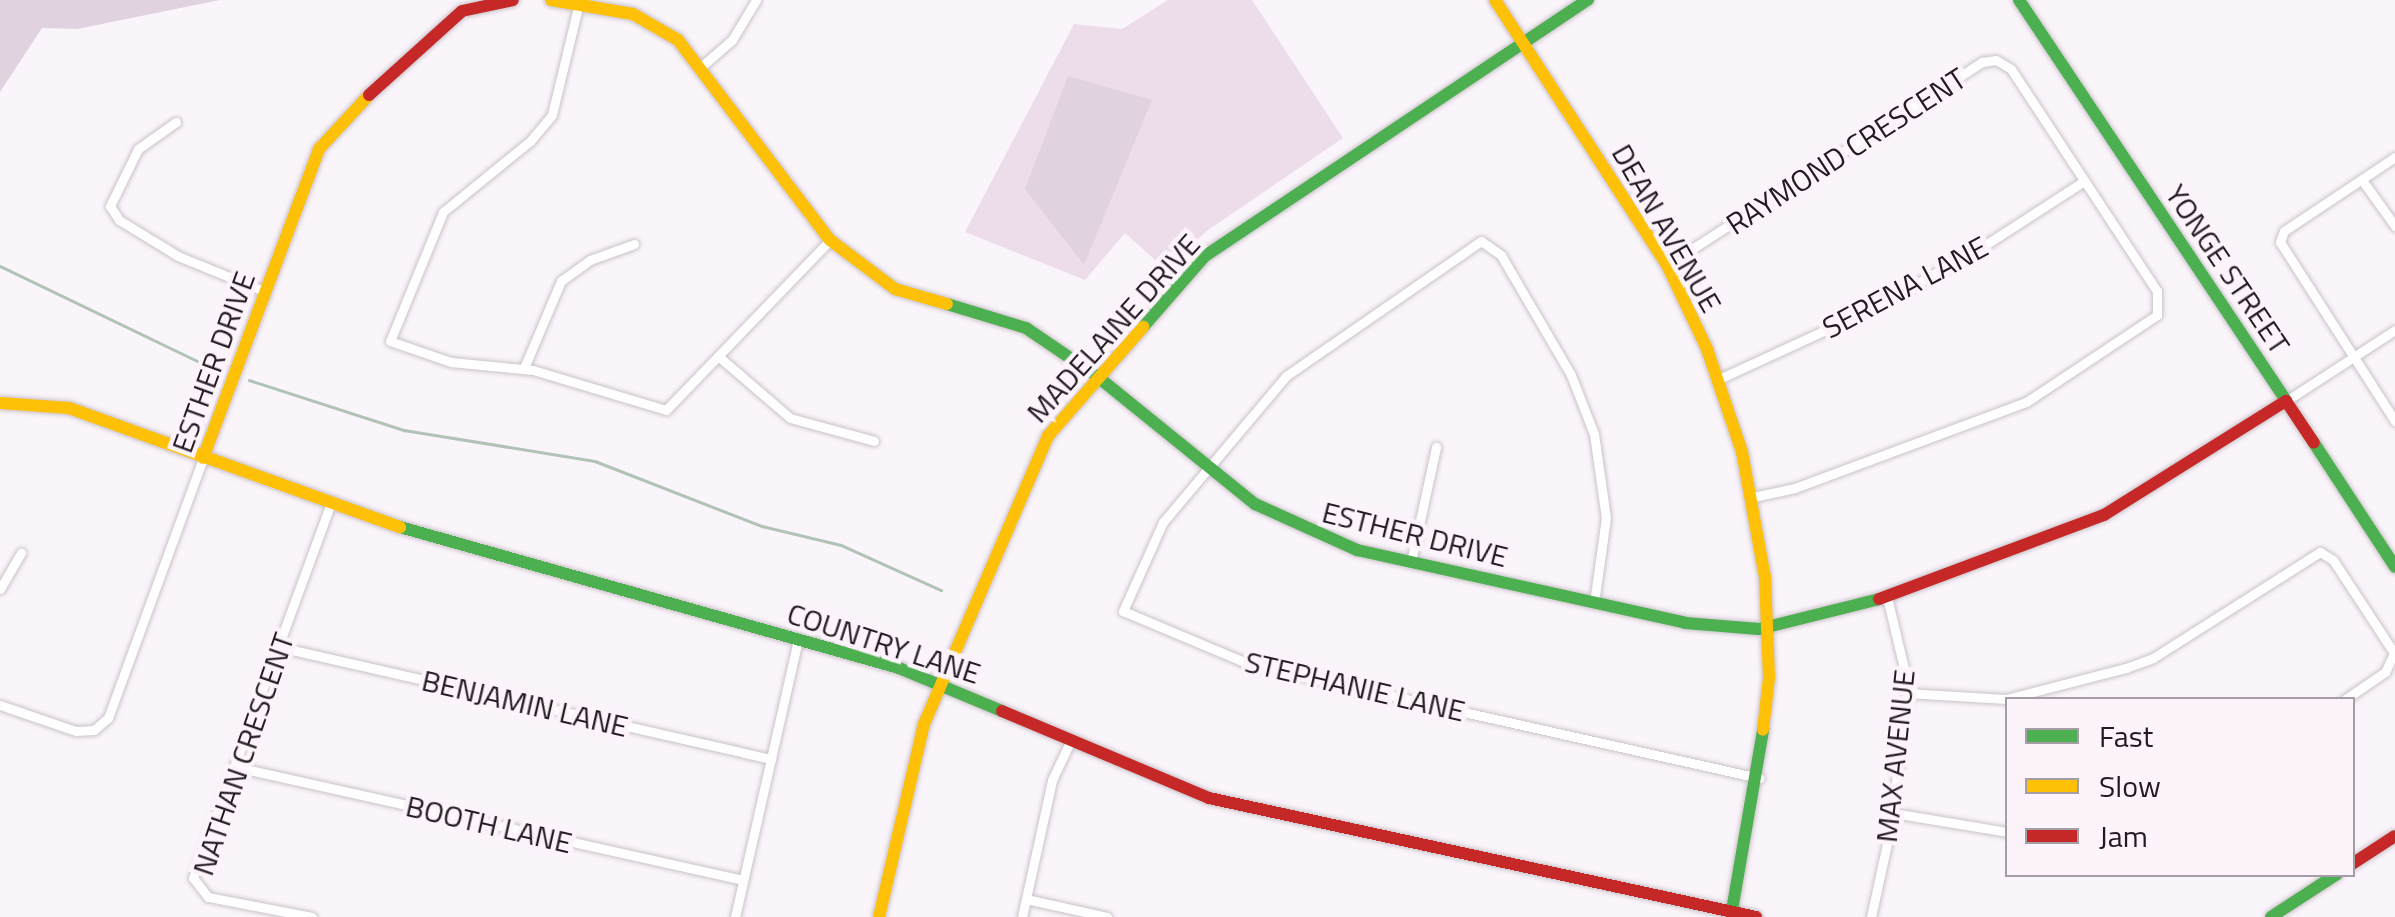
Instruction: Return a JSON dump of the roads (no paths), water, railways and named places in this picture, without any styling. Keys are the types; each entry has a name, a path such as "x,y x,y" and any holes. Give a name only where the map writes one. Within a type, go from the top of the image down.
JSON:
{"street":[{"name":"ESTHER DRIVE","path":"0,705 76,731 94,730 108,718 319,149 339,122 462,11 513,0"},
{"name":"ESTHER DRIVE","path":"552,0 647,20 702,66 830,240 895,289 1026,328 1098,377 1208,468 1300,530 1411,562 1706,626 1769,628 1887,597 2120,508 2286,401"},
{"path":"702,66 732,40 756,0"},
{"name":"DEAN AVENUE","path":"1494,0 1667,265 1719,379 1752,496 1769,628 1759,778 1731,914"},
{"name":"MADELAINE DRIVE","path":"879,917 924,724 1039,450 1205,256 1588,0"},
{"name":"YONGE STREET","path":"2019,0 2395,567"},
{"path":"579,3 552,116 528,144 468,185 440,215 390,342 447,361 524,368 666,410 830,240"},
{"name":"RAYMOND CRESCENT","path":"1667,265 1982,62 1996,60 2010,69 2156,290 2157,316 2026,402 1796,488 1752,496"},
{"path":"176,122 138,149 110,206 119,220 178,256 266,292"},
{"path":"2395,158 2284,231 2282,251 2395,421"},
{"path":"2362,180 2395,226"},
{"name":"SERENA LANE","path":"1719,379 1882,303 2084,181"},
{"path":"1208,468 1299,364 1470,244 1487,242 1502,255 1567,368 1594,434 1606,518 1594,602"},
{"path":"524,368 560,281 599,255 634,244"},
{"path":"2286,401 2395,330"},
{"path":"718,356 790,418 874,441"},
{"name":"COUNTRY LANE","path":"0,403 68,408 330,505 941,684 1216,800 1756,917"},
{"path":"1411,562 1436,447"},
{"name":"STEPHANIE LANE","path":"1208,468 1159,528 1122,612 1249,664 1759,778"},
{"name":"NATHAN CRESCENT","path":"312,917 208,898 198,890 193,878 330,505"},
{"path":"0,590 21,552"},
{"path":"2014,697 2153,658 2320,552 2333,560 2394,653 2385,672 2348,697"},
{"name":"MAX AVENUE","path":"1871,917 1893,813 1907,693 1907,658 1887,597"},
{"path":"734,917 798,640"},
{"name":"BENJAMIN LANE","path":"279,648 771,759"},
{"path":"1907,693 2005,699"},
{"path":"1022,917 1052,784 1071,740"},
{"name":"BOOTH LANE","path":"236,767 743,880"},
{"path":"1893,813 2005,832"},
{"path":"2355,862 2395,836"},
{"path":"2271,917 2332,877"},
{"path":"1026,899 1108,917"}],"waterway":[{"path":"0,266 216,370"},
{"path":"249,380 404,430 595,461 762,526 841,545 941,590"}]}
